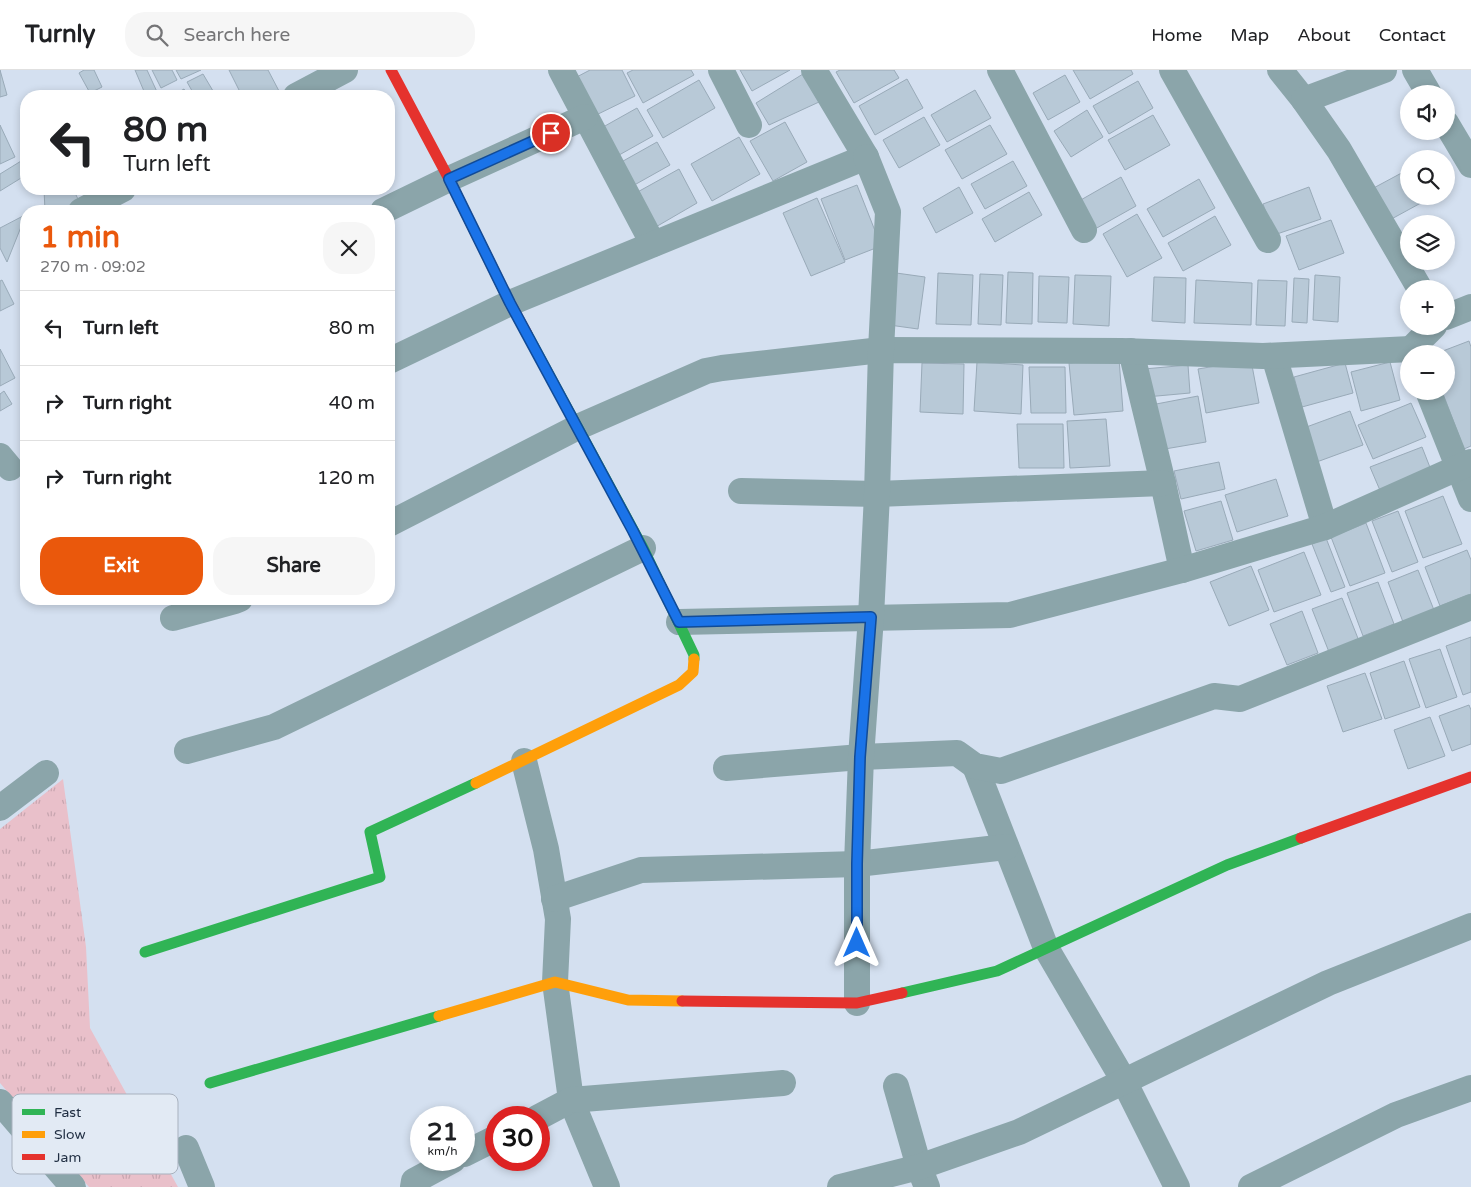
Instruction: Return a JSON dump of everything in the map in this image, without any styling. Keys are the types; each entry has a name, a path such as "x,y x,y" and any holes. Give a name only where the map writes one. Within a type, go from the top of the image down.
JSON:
{"street":[{"path":"307,90 345,70"},
{"path":"145,952 380,877 370,832 524,761 679,685 693,672 694,655 642,548 510,303 449,179 391,70"},
{"path":"561,70 653,244"},
{"path":"721,70 749,125"},
{"path":"814,70 866,157 888,212 880,350 877,494 871,617 860,757 857,864 857,1002"},
{"path":"1000,70 1084,230"},
{"path":"1172,70 1268,240"},
{"path":"1280,70 1304,100 1339,150 1415,280"},
{"path":"1304,100 1384,70"},
{"path":"1415,70 1424,85"},
{"path":"395,205 585,117"},
{"path":"1455,138 1471,165"},
{"path":"395,358 510,303 866,157"},
{"path":"92,205 112,195"},
{"path":"1455,313 1471,307"},
{"path":"1417,345 1426,335"},
{"path":"395,521 578,427 706,371 722,368 880,350 1131,351 1274,356 1400,351"},
{"path":"1131,351 1182,570"},
{"path":"1274,356 1325,527"},
{"path":"1433,400 1465,464 1471,499"},
{"path":"679,622 1010,615 1182,570 1325,527 1465,464"},
{"path":"741,491 877,494 1163,483"},
{"path":"188,751 274,726 642,548"},
{"path":"173,618 219,605"},
{"path":"726,768 860,757 957,753 974,766 1001,771 1214,696 1240,699 1471,607"},
{"path":"524,761 546,849 558,919 556,982 571,1100 607,1187"},
{"path":"974,766 1046,948 1124,1081 1177,1187"},
{"path":"0,808 46,773"},
{"path":"210,1083 556,982 628,1000 857,1002 997,971 1227,865 1471,776"},
{"path":"554,899 641,870 857,864 1006,847"},
{"path":"840,1187 923,1177 1328,983 1471,926"},
{"path":"550,1111 571,1100 783,1082"},
{"path":"896,1086 923,1177"},
{"path":"1251,1187 1396,1115 1471,1088"},
{"path":"0,1102 12,1116"},
{"path":"186,1148 202,1187"},
{"path":"413,1187 414,1181 433,1171"},
{"path":"61,1174 72,1187"}],"green space":[{"path":"63,779 86,947 90,1028 127,1094 12,1094 12,1097 0,1083 0,829"},
{"path":"78,1174 171,1174 178,1187 89,1187"}],"building":[{"path":"0,70 7,95 0,97"},
{"path":"84,70 94,70 102,87 96,90 88,90 79,73"},
{"path":"135,70 147,70 156,90 143,90"},
{"path":"152,70 172,70 177,80 161,88"},
{"path":"176,70 201,70 181,79"},
{"path":"229,70 268,70 278,90 239,90"},
{"path":"590,70 622,70 635,96 590,118 571,80"},
{"path":"633,70 691,70 694,75 643,103 627,73"},
{"path":"740,70 790,70 752,91"},
{"path":"840,70 894,70 899,78 854,103 836,72"},
{"path":"1073,70 1131,70 1133,74 1090,99"},
{"path":"203,74 212,90 192,90 187,82"},
{"path":"803,74 819,102 769,125 756,103"},
{"path":"1065,75 1080,102 1048,120 1033,93"},
{"path":"907,79 923,108 875,135 859,106"},
{"path":"699,80 715,108 663,138 647,110"},
{"path":"1138,81 1153,108 1109,134 1093,106"},
{"path":"975,90 991,118 947,142 931,115"},
{"path":"637,108 653,136 612,159 596,131"},
{"path":"1087,110 1103,137 1071,157 1054,131"},
{"path":"1153,115 1170,145 1125,170 1108,140"},
{"path":"924,117 940,145 899,168 883,140"},
{"path":"785,122 807,162 773,181 750,141"},
{"path":"0,125 15,157 0,164"},
{"path":"990,125 1007,154 962,179 945,150"},
{"path":"739,137 760,174 712,201 691,164"},
{"path":"657,142 670,165 629,188 616,165"},
{"path":"1013,161 1027,186 985,209 971,184"},
{"path":"20,162 20,179 0,191 0,174"},
{"path":"679,169 697,203 654,228 634,194"},
{"path":"1400,174 1400,205 1417,205 1386,222 1368,191"},
{"path":"1121,177 1136,206 1095,229 1079,201"},
{"path":"1199,179 1215,208 1163,237 1147,209"},
{"path":"857,185 881,246 845,260 821,199"},
{"path":"959,187 973,213 936,233 923,208"},
{"path":"1309,187 1321,219 1274,235 1263,204"},
{"path":"1029,192 1042,215 995,242 982,219"},
{"path":"44,195 76,195 79,201 71,205 45,205"},
{"path":"817,198 845,262 811,276 783,213"},
{"path":"1137,214 1162,258 1127,277 1103,234"},
{"path":"1215,216 1231,245 1183,271 1168,243"},
{"path":"20,218 20,230 7,262 0,248 0,228"},
{"path":"1331,220 1344,253 1299,270 1286,236"},
{"path":"889,272 925,277 918,329 882,324"},
{"path":"1008,272 1033,273 1032,324 1006,323"},
{"path":"938,273 973,275 971,325 936,324"},
{"path":"980,274 1003,275 1001,325 978,324"},
{"path":"1075,275 1111,276 1109,326 1073,324"},
{"path":"1315,275 1340,277 1338,322 1313,320"},
{"path":"1039,276 1069,277 1067,323 1038,322"},
{"path":"1154,277 1186,278 1185,323 1152,321"},
{"path":"1294,278 1309,279 1307,323 1292,322"},
{"path":"2,280 14,304 0,311 0,281"},
{"path":"1196,280 1252,283 1251,325 1194,323"},
{"path":"1258,280 1287,281 1285,326 1256,325"},
{"path":"1469,341 1471,347 1471,446 1464,449 1445,400 1455,400 1455,346"},
{"path":"0,349 15,378 0,386"},
{"path":"1119,359 1123,411 1074,415 1069,363"},
{"path":"1251,360 1259,403 1206,413 1198,369"},
{"path":"977,362 1023,365 1021,414 974,411"},
{"path":"1390,362 1400,400 1361,411 1351,372"},
{"path":"922,363 964,364 963,414 920,412"},
{"path":"1345,363 1353,393 1302,407 1294,377"},
{"path":"1188,365 1190,393 1146,397 1144,369"},
{"path":"1029,367 1065,367 1066,413 1031,413"},
{"path":"4,391 12,404 0,411 0,394"},
{"path":"1198,396 1206,442 1159,450 1151,405"},
{"path":"1411,403 1426,437 1373,459 1358,425"},
{"path":"1350,411 1363,445 1314,463 1301,429"},
{"path":"1106,419 1110,466 1070,468 1067,421"},
{"path":"1017,424 1063,424 1064,468 1019,468"},
{"path":"1422,447 1433,475 1382,495 1370,467"},
{"path":"1219,462 1225,489 1181,499 1174,471"},
{"path":"1276,479 1288,516 1237,532 1225,495"},
{"path":"1443,496 1462,544 1423,558 1405,511"},
{"path":"1221,501 1233,540 1196,551 1184,511"},
{"path":"1398,511 1418,562 1392,572 1372,521"},
{"path":"1366,523 1385,573 1350,586 1331,537"},
{"path":"1326,538 1345,587 1331,592 1312,544"},
{"path":"1467,550 1471,560 1471,594 1440,606 1425,567"},
{"path":"1304,552 1321,595 1274,612 1258,570"},
{"path":"1251,566 1269,610 1229,626 1210,582"},
{"path":"1418,570 1434,610 1403,622 1388,582"},
{"path":"1378,582 1394,624 1363,636 1347,593"},
{"path":"1342,598 1359,641 1329,652 1312,609"},
{"path":"1302,611 1318,653 1287,665 1270,624"},
{"path":"1471,637 1471,692 1463,695 1446,646"},
{"path":"1440,649 1457,697 1426,708 1409,659"},
{"path":"1404,661 1420,707 1385,719 1370,673"},
{"path":"1365,673 1382,719 1343,732 1327,686"},
{"path":"1469,705 1471,710 1471,744 1452,751 1439,716"},
{"path":"1430,717 1445,756 1408,769 1394,730"}],"traffic: fast":[{"path":"527,334 643,548 694,655 694,659"},
{"path":"145,952 380,877 370,832 476,783"},
{"path":"902,993 997,971 1227,865 1301,838"},
{"path":"210,1083 439,1016"}],"traffic: slow":[{"path":"476,783 679,685 693,672 694,659"},
{"path":"439,1016 555,982 628,1000 682,1001"}],"traffic: jam":[{"path":"391,70 449,179 527,334"},
{"path":"1301,838 1471,777"},
{"path":"682,1001 857,1003 902,993"}],"route":[{"path":"551,133 449,179 510,303 578,427 679,622 871,617 860,757 857,943"}]}
